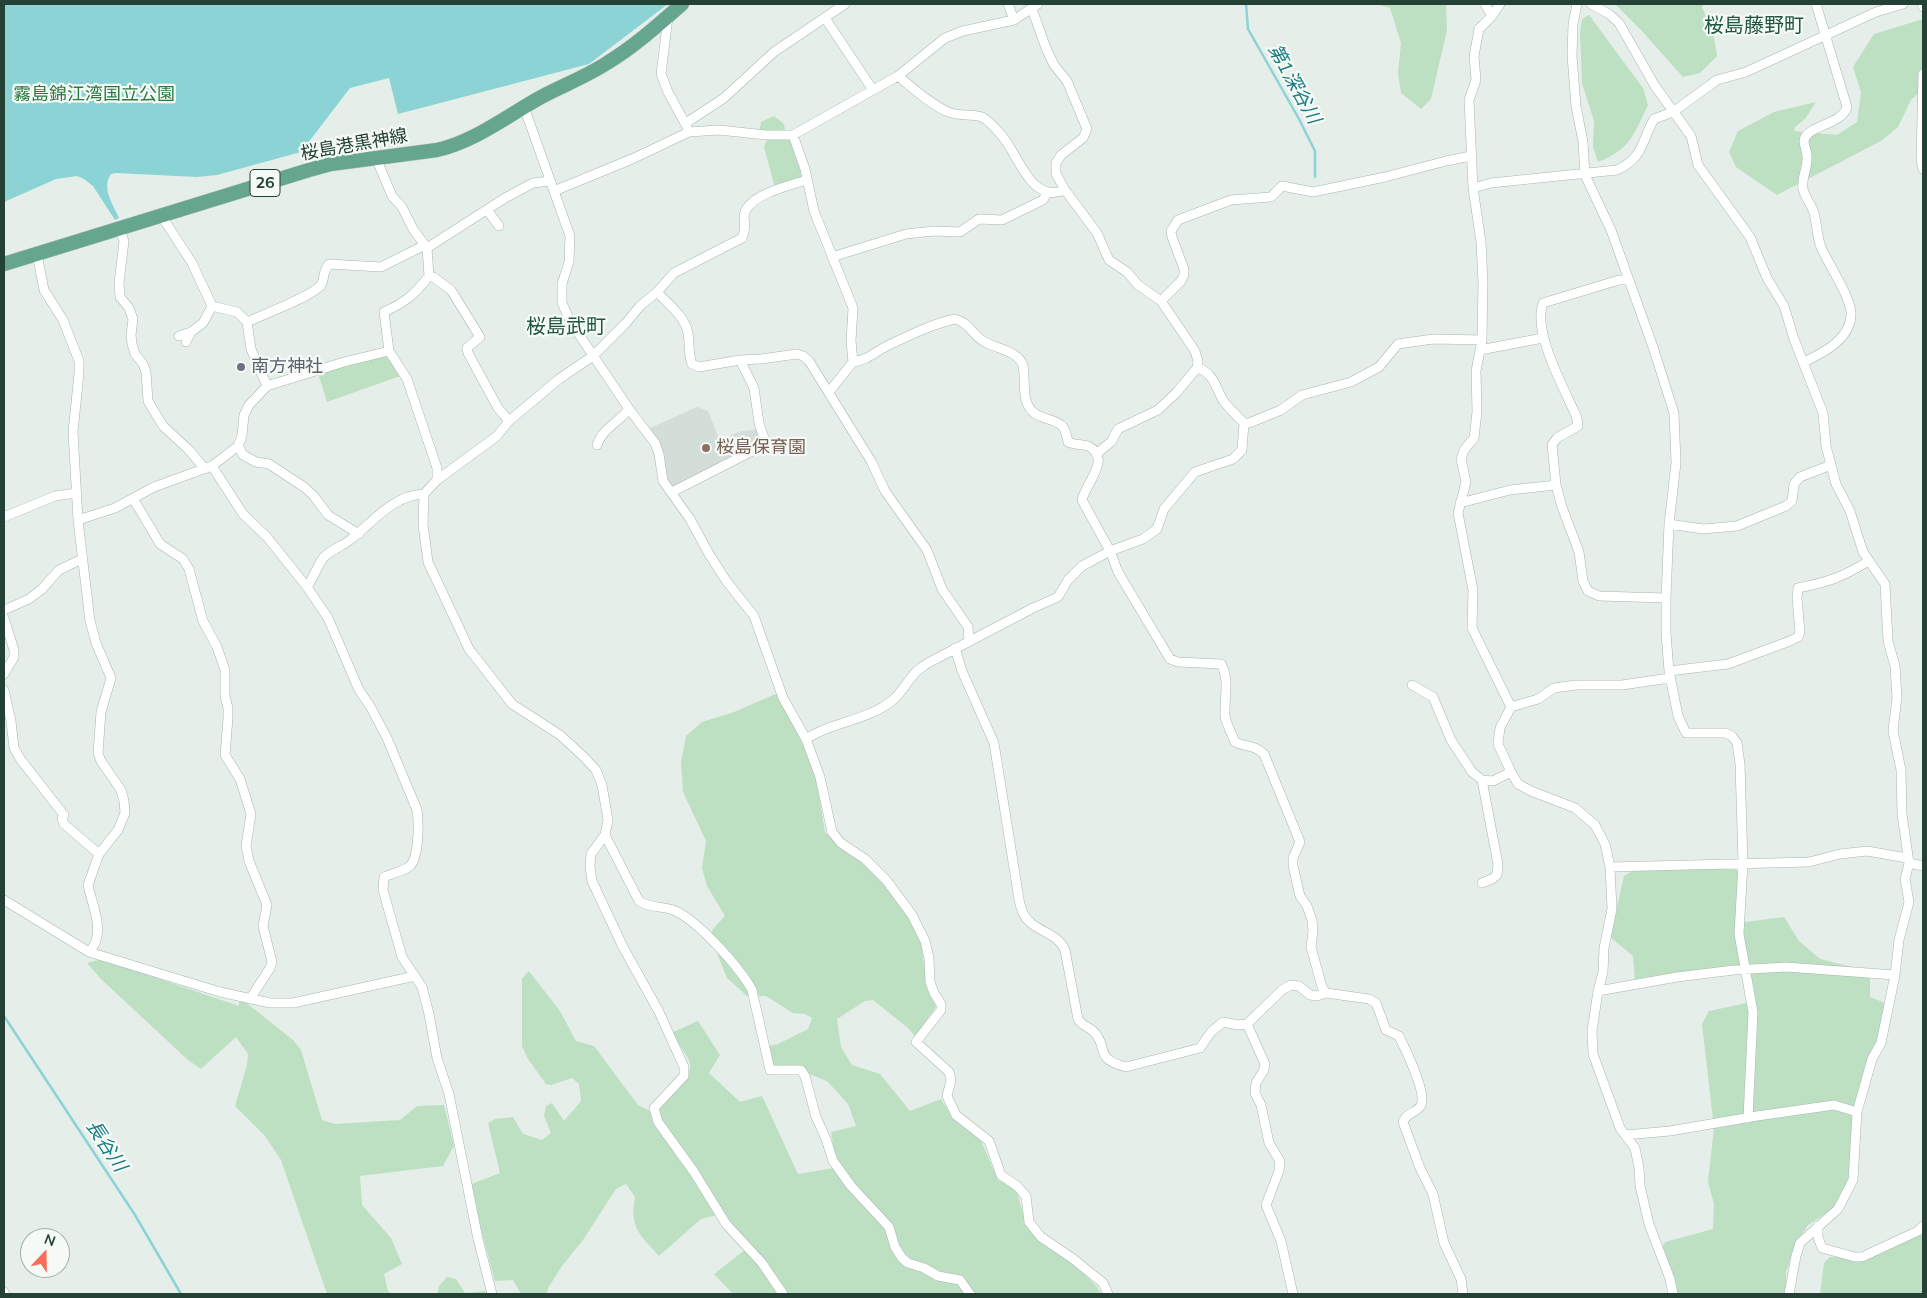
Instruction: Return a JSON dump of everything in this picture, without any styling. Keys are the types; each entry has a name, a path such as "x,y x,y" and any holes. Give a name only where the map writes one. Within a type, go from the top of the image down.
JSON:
{"main road":[{"name":"桜島港黒神線","path":"4,264 331,164 437,150 454,145 471,138 606,64 650,34 682,4"}],"street":[{"path":"554,190 638,156 688,127 724,98 774,52 845,4"},
{"path":"1008,4 1014,20"},
{"path":"1485,4 1492,16"},
{"path":"1500,4 1492,16 1479,28 1474,56 1476,80 1469,100 1473,188 1481,242 1483,282 1482,340 1476,372 1474,438 1464,450 1460,459 1466,482 1458,513 1459,526 1473,590 1472,628 1511,707"},
{"path":"1577,4 1572,24 1572,56 1576,106 1583,142 1585,175 1611,230 1674,412 1676,463 1669,524 1666,598 1670,675 1678,716 1686,733 1725,733 1732,736 1737,743 1740,764 1743,863 1739,934 1753,1012 1748,1118"},
{"path":"1591,4 1609,14 1619,23 1655,86 1691,136 1698,165 1750,237 1767,278 1784,306 1794,339 1823,413 1826,446 1836,484 1850,511 1863,552 1885,584 1888,641 1895,666 1897,697 1893,731 1901,770 1902,814 1908,861 1905,879 1909,902 1899,940 1895,975 1881,1043 1872,1059 1857,1112 1853,1180 1838,1210 1800,1242 1794,1265 1790,1294"},
{"path":"1804,362 1826,352 1839,340 1849,325 1852,315 1849,302 1820,246 1814,212 1803,189 1808,157 1804,144 1805,138 1810,133 1843,115 1847,107 1816,4"},
{"path":"1473,188 1491,184 1617,170 1630,164 1639,153 1654,119 1673,112 1717,80 1746,72 1876,12 1903,4"},
{"path":"688,127 766,135 792,135 898,76 945,38 963,31 1014,20 1035,6 1046,48 1054,65 1067,81 1087,129 1083,138 1061,155 1056,163 1056,174 1065,190 1097,233 1109,260 1127,272 1138,285 1161,301 1195,351 1198,361 1197,368 1176,394 1158,410 1118,429 1111,442 1096,454"},
{"path":"668,17 661,74 668,92 688,127"},
{"path":"825,18 873,90"},
{"path":"1923,74 1921,160 1923,169"},
{"path":"898,76 946,112 958,116 982,117 1003,136 1014,157 1036,187 1047,193 1055,194 1065,190"},
{"path":"524,108 570,236 569,262 562,284 562,303 570,321 629,409 655,442 660,454 663,481 690,519 727,582 754,616 783,698 806,739 820,777 832,832 841,843 864,858 887,881 912,915 925,941 929,958 930,982 941,1004 941,1010 916,1042 949,1072 951,1080 947,1096 956,1115 988,1141 1001,1175 1017,1186 1026,1196 1029,1222 1041,1237 1072,1258 1103,1283 1108,1294"},
{"path":"792,135 805,169 814,211 853,308 851,341 853,362"},
{"path":"1161,301 1182,281 1184,275 1184,269 1171,231 1178,220 1226,201 1271,197 1282,186 1314,192 1385,178 1446,160 1471,156"},
{"path":"376,158 392,196 402,207 413,229 426,246 429,276 413,295 402,304 384,312 389,351 407,379 435,462 437,480"},
{"path":"783,1294 762,1263 726,1224 694,1172 658,1122 654,1108 684,1076 684,1068 659,1012 623,947 592,880 591,854 605,835 608,820 602,785 596,770 584,756 560,735 512,704 469,649 428,562 423,525 424,494 437,480 497,436 509,421 559,379 593,356 674,273 742,238 746,230 744,213 750,203 770,192 807,180"},
{"path":"247,322 317,288 322,284 324,270 329,264 381,267 426,246 532,183 550,181"},
{"path":"832,257 906,234 934,231 960,232 979,219 1002,220 1043,200 1047,193"},
{"path":"487,210 498,226"},
{"path":"161,215 192,263 212,306"},
{"path":"119,228 124,241 119,283 120,297 129,308 133,319 132,344 135,354 143,364 146,372 148,401 163,426 209,467 243,514 267,537 307,587 328,618 359,690 387,738 417,810 416,852 413,861 409,867 384,877 382,890 402,957 422,987 438,1058 449,1094 478,1239 492,1294"},
{"path":"37,254 44,290 63,320 79,361 73,432 78,520 90,621 96,643 111,678 101,712 98,753 101,761 121,790 125,813 118,830 99,854 88,884 98,932 94,946 89,952"},
{"path":"429,276 451,290 480,337 467,348 468,353 498,408 509,421"},
{"path":"1629,280 1619,280 1543,303 1540,310 1543,338 1577,418 1578,426 1557,438 1552,445 1556,486 1562,507 1580,552 1583,581 1588,591 1599,596 1666,598"},
{"path":"657,292 685,322 688,334 689,356 692,364 699,367 740,360 761,360 797,354 804,356 829,392 871,461 885,492 927,550 942,589 968,627 968,641"},
{"path":"212,306 237,312 247,322 252,349 268,386"},
{"path":"183,339 203,323 212,306"},
{"path":"829,392 853,362 866,360 886,346 949,320 963,321 968,324 974,334 983,342 1017,356 1023,365 1028,406 1033,412 1058,423 1064,428 1068,442 1074,445 1087,446 1096,454 1097,473 1084,492 1082,500 1110,551 1118,572 1170,658 1178,662 1220,664 1225,671 1225,717 1235,742 1242,745 1256,746 1264,754 1300,842 1293,858 1293,866 1300,896 1308,906 1312,920 1311,946 1322,987 1326,992"},
{"path":"1480,350 1543,338"},
{"path":"1247,423 1282,410 1302,395 1351,382 1379,367 1398,344 1433,339 1482,340"},
{"path":"78,520 115,508 134,500 154,487 209,467 238,446 242,436 244,415 249,405 268,386 344,362 389,351"},
{"path":"672,492 766,444 759,423 754,388 740,360"},
{"path":"1197,368 1202,369 1215,382 1224,401 1247,423"},
{"path":"596,445 600,435 623,417 629,409"},
{"path":"806,739 840,722 868,714 894,700 916,672 928,663 968,641 1058,597 1068,580 1082,566 1110,551 1143,539 1157,529 1164,509 1195,472 1233,459 1242,450 1247,423"},
{"path":"238,446 243,455 256,462 269,464 304,487 313,495 328,515 358,534"},
{"path":"1669,524 1703,529 1737,526 1786,506 1792,501 1794,484 1800,477 1831,465"},
{"path":"1460,503 1510,490 1556,486"},
{"path":"4,517 54,496 76,493"},
{"path":"307,587 323,558 358,534 390,506 412,494 424,494"},
{"path":"134,500 160,544 183,559 189,569 203,622 217,647 225,670 225,696 228,708 225,755 240,778 249,809 246,846 249,861 267,905 263,926 272,962 250,999"},
{"path":"4,610 30,599 59,570 82,559"},
{"path":"1673,1294 1670,1279 1649,1224 1640,1186 1640,1168 1636,1153 1620,1128 1593,1054 1592,1031 1603,972 1604,948 1612,909 1610,867 1605,844 1595,825 1575,808 1518,784 1498,744 1500,728 1511,707 1538,699 1554,688 1576,684 1622,685 1728,664 1798,637 1800,632 1798,588 1827,583 1850,573 1869,561"},
{"path":"4,618 14,650 14,657 4,674"},
{"path":"955,648 962,671 994,742 1018,894 1024,914 1036,927 1061,941 1065,950 1078,1019 1080,1024 1092,1030 1096,1035 1106,1059 1114,1064 1126,1067 1200,1048 1211,1032 1223,1022 1247,1024 1282,990 1291,985 1299,986 1310,995 1317,996 1326,992 1369,999 1376,1004 1386,1030 1399,1036 1414,1068 1423,1100 1420,1107 1405,1117 1403,1122 1420,1168 1433,1194 1444,1243 1461,1279 1464,1294"},
{"path":"1412,685 1433,697 1451,740 1472,772 1482,780 1493,780 1511,772"},
{"path":"4,690 11,721 14,748 21,760 64,815 62,818 64,824 99,854"},
{"path":"1482,780 1498,864 1498,875 1482,882"},
{"path":"605,835 640,901 644,904 675,910 685,917 723,951 748,982 752,990 770,1070 801,1070 805,1076 816,1117 834,1161 851,1186 889,1227 895,1247 902,1258 908,1263 924,1268 938,1276 960,1280 970,1294"},
{"path":"1610,867 1809,862 1840,854 1867,851 1923,866"},
{"path":"4,900 89,952 220,992 270,1003 293,1003 415,976"},
{"path":"1598,991 1745,969 1786,967 1895,975"},
{"path":"1247,1024 1265,1064 1264,1070 1256,1083 1255,1093 1261,1105 1269,1143 1280,1160 1279,1171 1266,1205 1281,1241 1292,1294"},
{"path":"1625,1135 1670,1131 1834,1106 1857,1112"},
{"path":"1818,1226 1818,1237 1822,1248 1855,1257 1862,1257 1922,1232"}],"shaded area":[{"name":"桜島保育園","path":"697,407 708,411 720,441 738,432 757,429 761,442 672,488 648,429"}],"green space":[{"path":"1376,4 1446,4 1447,30 1431,99 1421,109 1401,93 1398,73 1401,43 1390,8"},
{"path":"1615,4 1704,4 1702,7 1713,32 1717,56 1700,73 1683,77"},
{"path":"1589,15 1643,88 1648,105 1630,140 1617,152 1598,162 1593,147 1594,121 1582,83 1580,32 1582,19"},
{"path":"1923,19 1923,89 1911,100 1898,127 1881,141 1777,195 1736,167 1729,152 1738,131 1774,112 1816,102 1805,119 1795,127 1794,131 1837,135 1857,122 1861,92 1853,67 1874,34"},
{"path":"774,116 784,124 785,130 759,132 761,122"},
{"path":"767,139 789,139 792,141 803,176 798,181 775,188 764,147"},
{"path":"388,353 400,376 327,402 318,373"},
{"path":"778,693 805,749 816,779 825,832 839,846 868,865 905,911 921,941 926,981 936,1007 915,1036 908,1028 873,1000 865,1001 837,1019 841,1047 852,1065 880,1074 910,1111 941,1099 953,1119 981,1141 998,1180 1016,1189 1027,1227 1045,1246 1068,1258 1097,1287 1101,1294 733,1294 714,1274 750,1246 727,1217 717,1215 701,1219 659,1256 638,1230 634,1216 635,1197 626,1184 616,1189 583,1240 562,1266 548,1288 547,1294 521,1294 513,1280 495,1281 469,1185 500,1173 488,1123 495,1119 513,1117 523,1134 542,1140 551,1133 544,1116 546,1106 552,1103 564,1121 581,1101 579,1084 572,1078 551,1085 546,1084 528,1059 522,1046 522,978 529,971 560,1011 576,1041 594,1046 638,1105 652,1112 669,1097 687,1076 690,1070 689,1061 671,1033 698,1021 720,1055 709,1073 740,1102 762,1096 798,1174 840,1167 834,1150 831,1132 856,1126 848,1104 827,1081 809,1074 801,1065 777,1066 771,1064 769,1046 778,1044 808,1029 812,1018 805,1014 793,1013 766,996 747,996 727,978 710,936 713,929 725,916 707,886 702,868 706,841 683,792 681,762 686,736 702,722 734,712"},
{"path":"1734,868 1738,871 1737,923 1784,917 1799,941 1820,959 1852,967 1870,978 1870,997 1885,1003 1880,1034 1871,1052 1852,1119 1850,1153 1853,1161 1849,1187 1836,1207 1808,1225 1796,1243 1786,1272 1786,1294 1674,1294 1662,1248 1665,1242 1713,1229 1714,1204 1708,1182 1714,1128 1702,1024 1709,1011 1756,1001 1749,966 1635,982 1633,956 1610,937 1624,876 1634,870"},
{"path":"101,959 239,1006 239,997 293,1040 301,1050 322,1120 335,1124 400,1120 417,1106 444,1105 454,1146 443,1166 360,1176 362,1205 391,1238 402,1264 384,1274 388,1291 392,1294 327,1294 281,1160 265,1136 235,1106 247,1065 248,1054 236,1037 201,1069 188,1060 102,980 87,963"},
{"path":"1920,1234 1923,1236 1923,1294 1820,1294 1824,1263 1830,1257 1853,1257 1867,1260 1896,1242"},
{"path":"447,1277 456,1279 465,1293 485,1291 487,1294 437,1294 439,1286"}],"water":[{"name":"霧島錦江湾国立公園","path":"4,4 668,4 589,64 398,114 389,78 350,88 301,152 217,175 197,177 111,174 107,185 111,202 119,218 115,220 93,186 77,176 56,179 4,202"}],"waterway":[{"name":"第1深谷川","path":"1246,4 1248,29 1315,151 1315,177"},
{"name":"長谷川","path":"4,1016 135,1215 181,1294"}],"place":[{"name":"南方神社","path":"241,367"},
{"name":"桜島保育園","path":"706,448"}],"district":[{"name":"桜島藤野町","path":"1754,26"},
{"name":"桜島武町","path":"566,327"}]}
